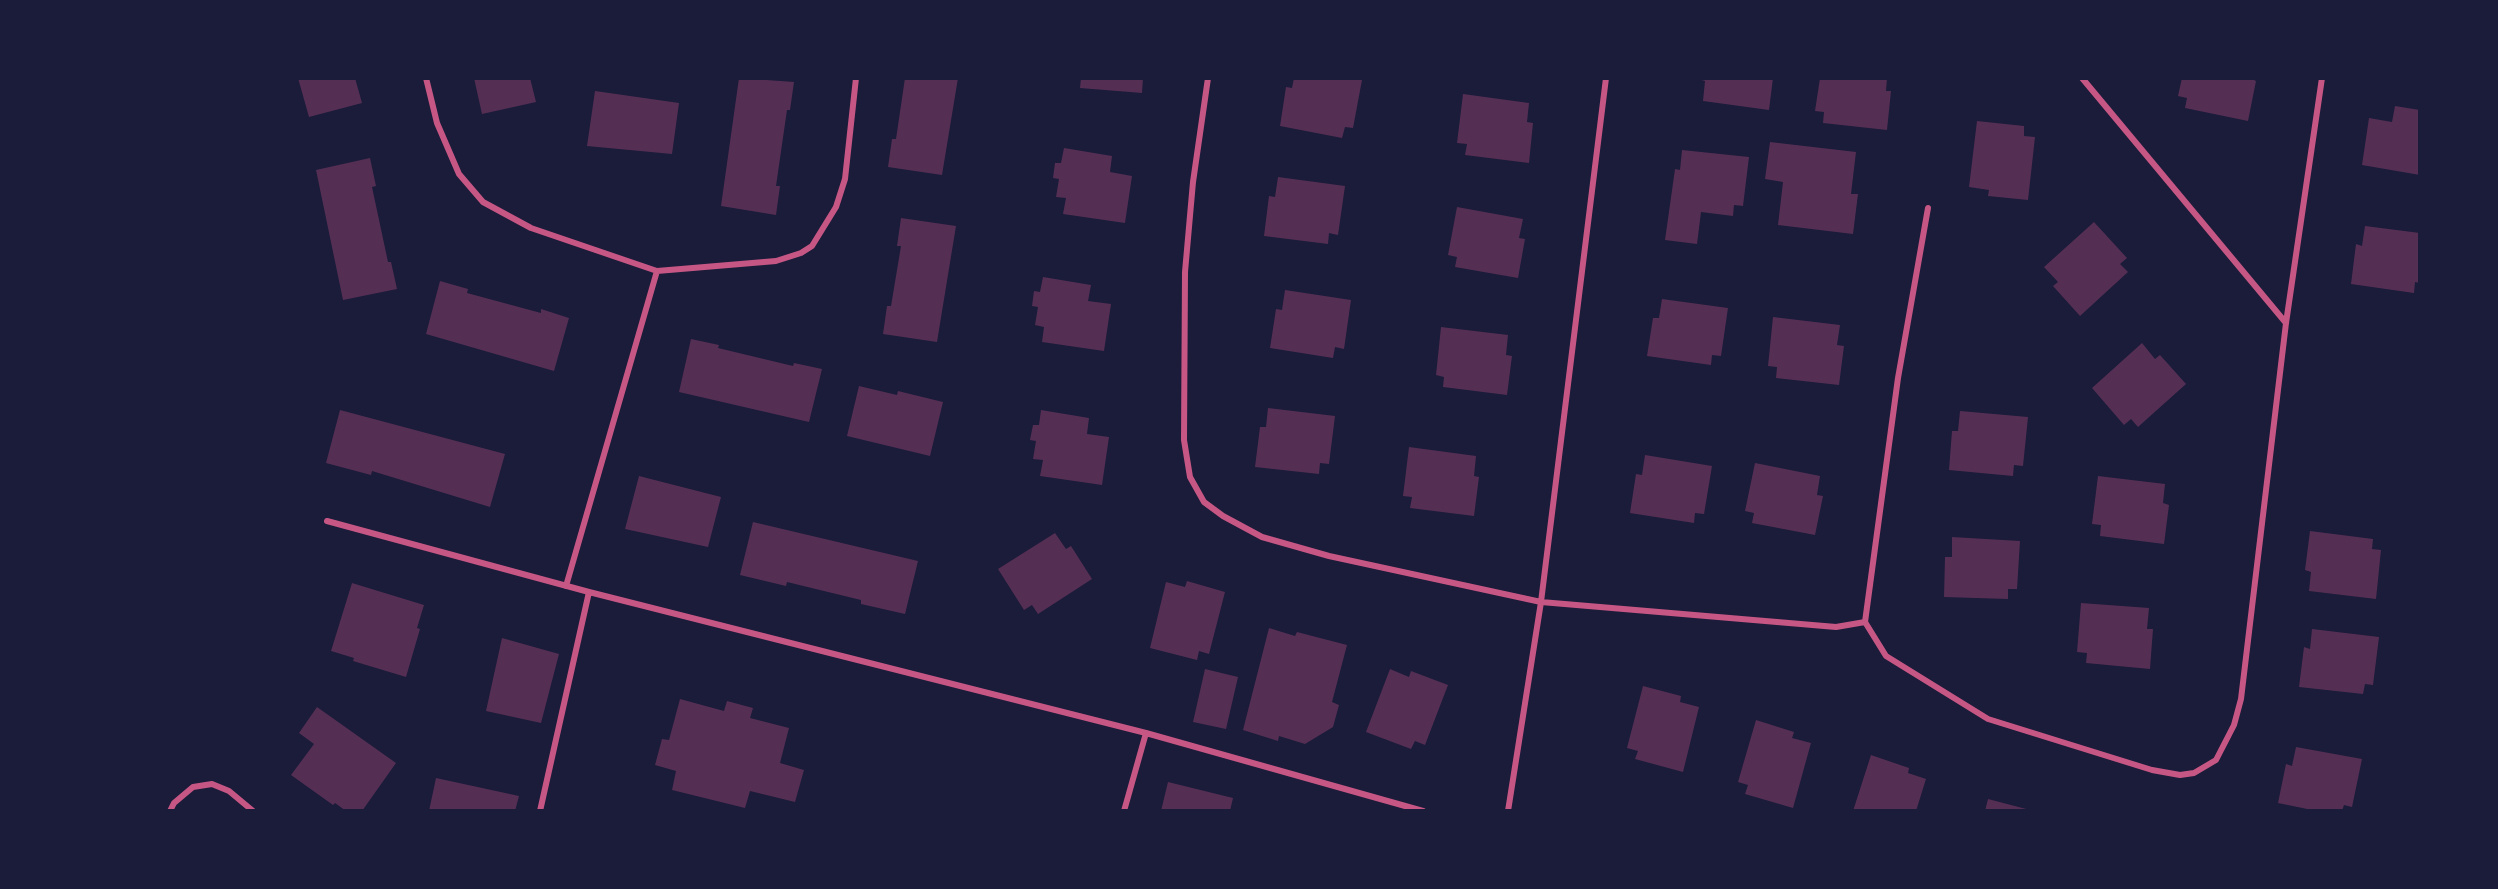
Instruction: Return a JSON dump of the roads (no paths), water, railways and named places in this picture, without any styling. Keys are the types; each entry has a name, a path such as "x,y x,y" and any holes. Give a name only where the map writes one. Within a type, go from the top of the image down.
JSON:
{"street":[{"path":"426,78 437,123 459,174 483,202 531,228 657,271 776,261 801,253 812,246 836,207 845,179 856,78"},
{"path":"1208,78 1193,182 1185,272 1183,367 1186,449 1190,477 1204,502 1223,516 1262,537 1329,556 1541,602 1836,627 1865,622"},
{"path":"1508,811 1541,602 1606,78"},
{"path":"2082,78 2286,324"},
{"path":"1928,208 1898,378 1865,622 1886,656 1988,719 2167,773 2194,773 2216,760 2234,725 2241,699 2286,324 2322,78"},
{"path":"566,585 657,271"},
{"path":"327,522 589,592 1146,733 1423,811"},
{"path":"540,811 589,592"},
{"path":"1124,811 1146,733"},
{"path":"170,811 174,802 193,787 212,784 229,791 254,811"}]}
